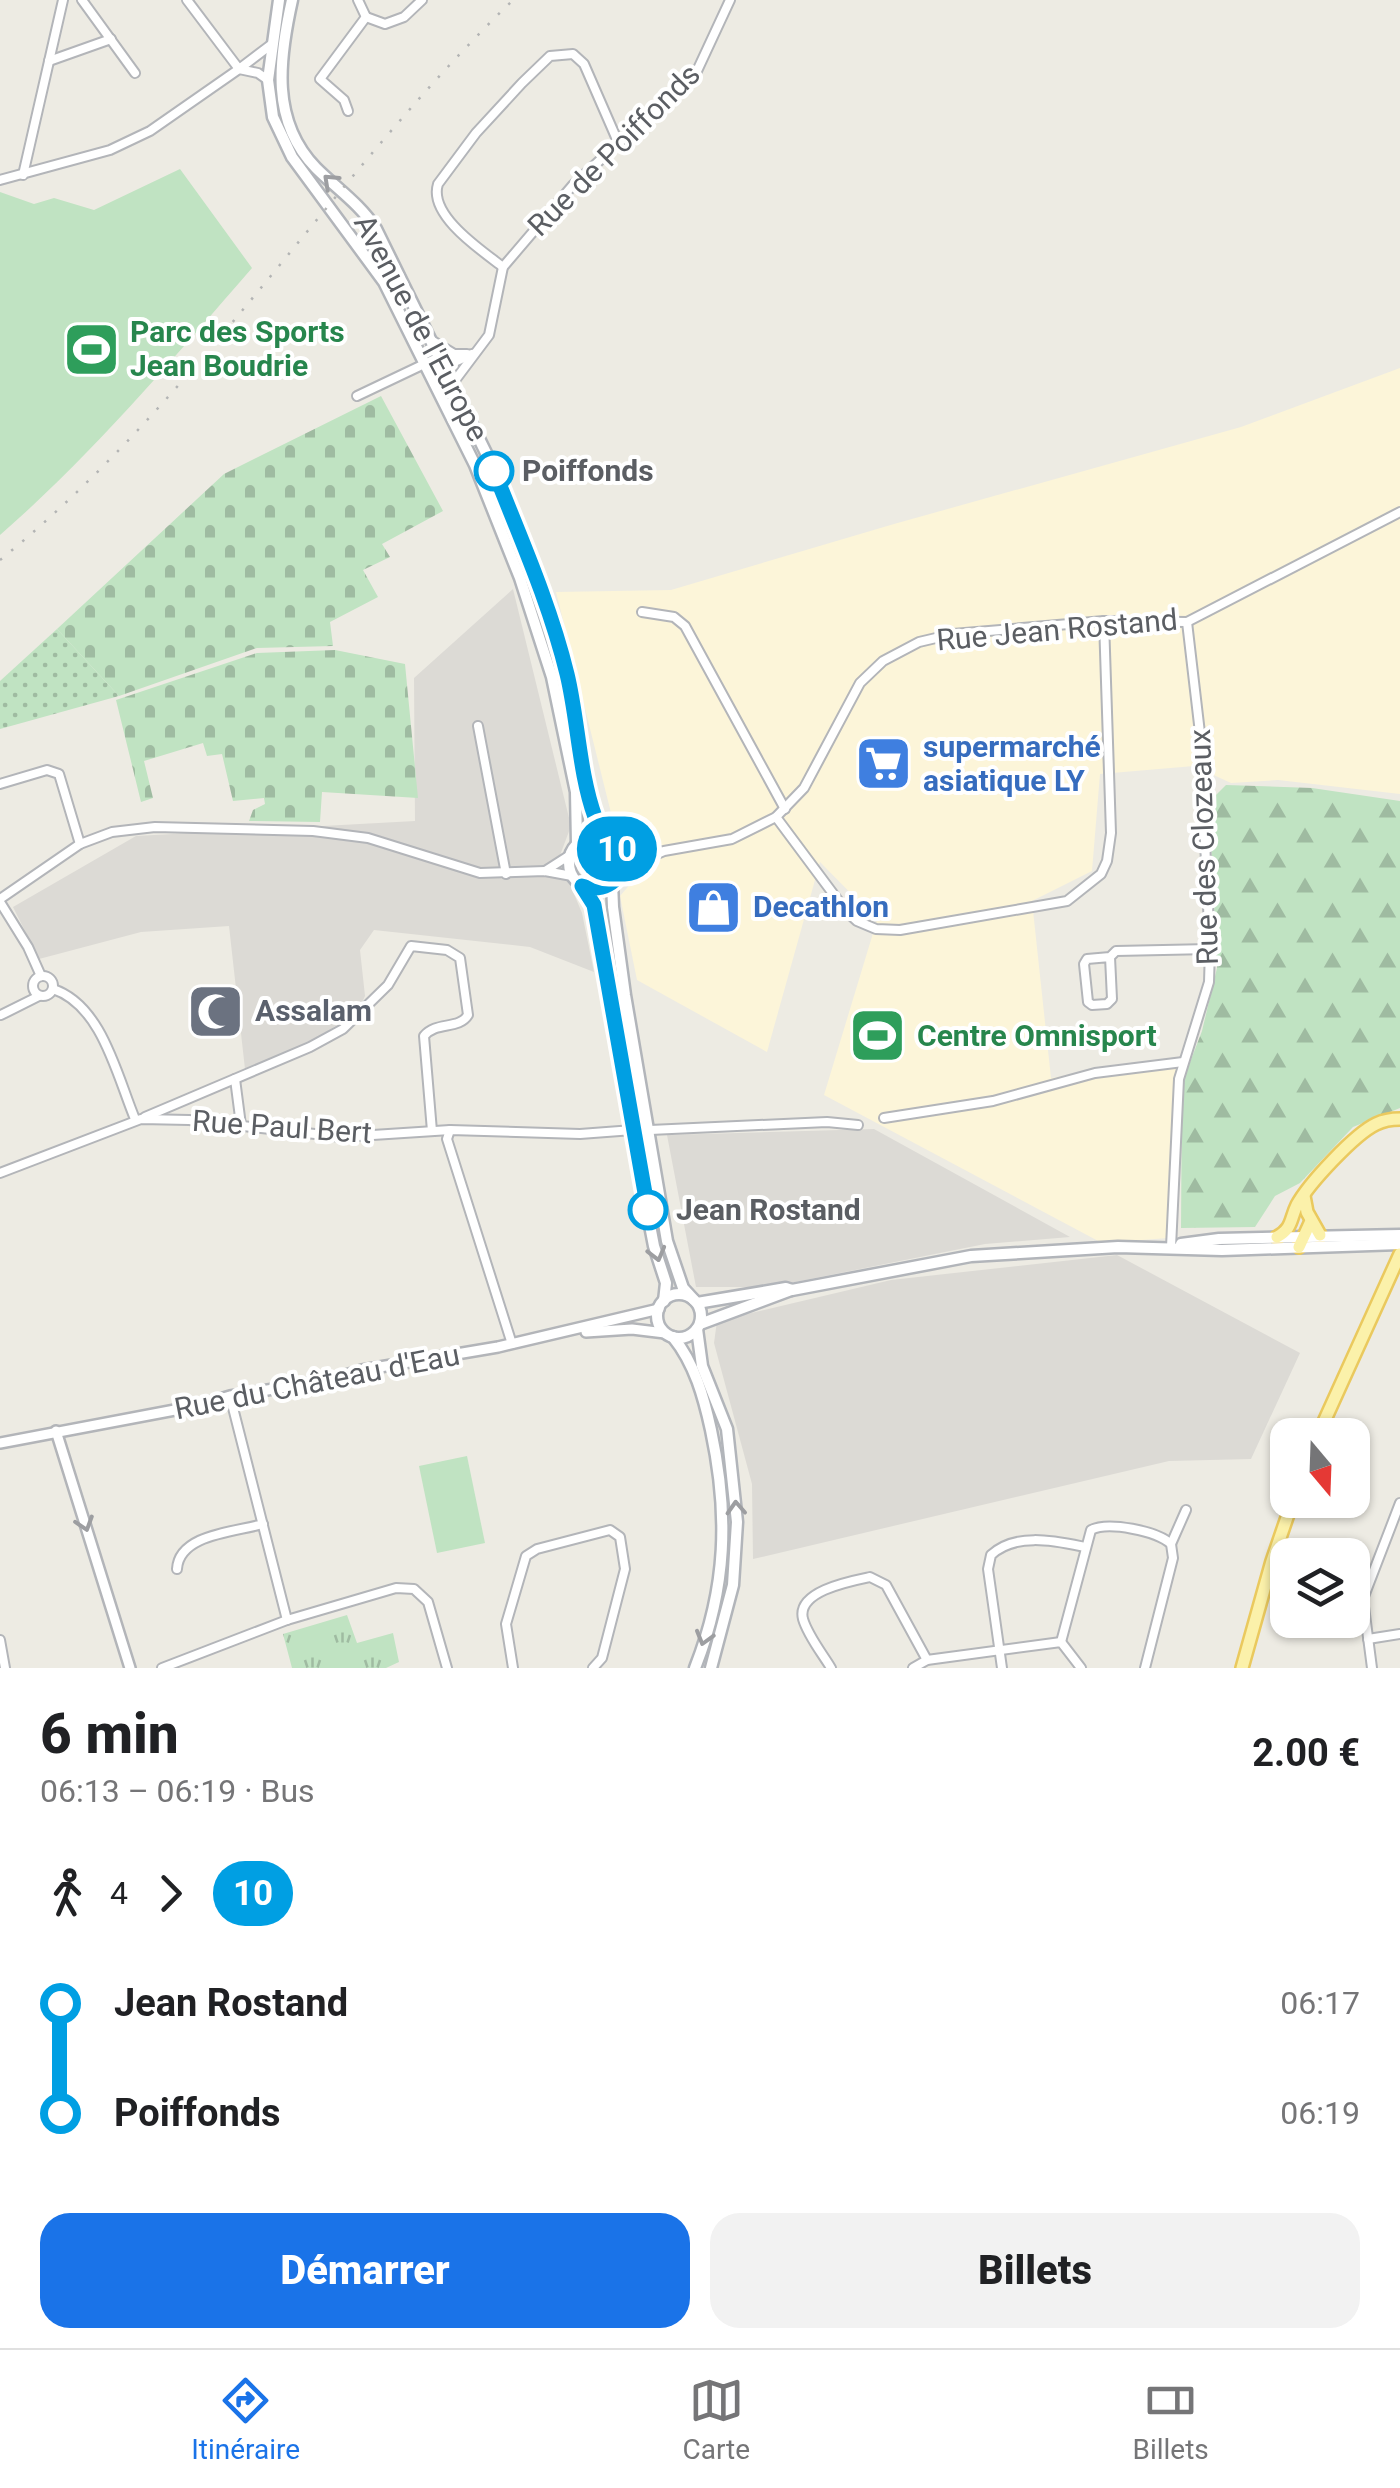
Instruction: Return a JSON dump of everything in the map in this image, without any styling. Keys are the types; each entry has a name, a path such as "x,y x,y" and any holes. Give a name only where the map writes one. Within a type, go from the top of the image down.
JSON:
{"main road":[{"name":"Avenue de l'Europe","path":"279,0 268,80 273,116 287,149 377,272 490,501 552,678 576,792 577,844"},
{"name":"Avenue de l'Europe","path":"292,0 280,75 290,128 308,160 360,207 376,228 490,460 567,672 594,815 614,845"},
{"path":"582,886 598,889 612,882 620,870 614,845 597,837 577,844 570,855 572,876 594,905 654,1246 666,1283 658,1320 688,1357 721,1472 724,1522 720,1574 695,1668"},
{"path":"612,882 625,995 667,1241 683,1288 701,1313 698,1326 702,1366 727,1429 737,1522 736,1570 711,1668"},
{"path":"1298,1236 1298,1204 1304,1196 1367,1129 1400,1119"},
{"path":"1304,1196 1310,1221 1320,1235"},
{"path":"1298,1236 1310,1221"},
{"path":"669,1335 686,1337 698,1326 792,1290 971,1256 1171,1247 1219,1239 1320,1235 1400,1244"},
{"path":"1171,1247 1194,1250 1298,1236 1377,1240 1400,1235"},
{"path":"1326,1418 1400,1254"},
{"path":"661,1305 682,1295 695,1302 792,1290"},
{"path":"1242,1668 1287,1518"}],"street":[{"path":"24,175 63,0"},
{"path":"82,0 136,73"},
{"path":"187,0 239,69 258,72 268,80"},
{"path":"358,0 366,16 385,24 404,17 422,0"},
{"name":"Rue de Poiffonds","path":"452,384 490,335 503,267 573,184 697,71 730,0"},
{"path":"348,111 344,100 320,79 366,16"},
{"path":"49,61 110,39"},
{"path":"0,180 110,150 150,131 272,44"},
{"path":"503,267 466,239 440,207 435,194 438,184 492,113 550,56 573,54 584,64 618,142"},
{"path":"431,340 454,354 476,352"},
{"path":"357,396 476,352"},
{"name":"Rue Jean Rostand","path":"620,870 664,852 732,838 776,817 804,788 860,683 898,652 919,642 953,634 1104,621 1187,622 1400,512"},
{"path":"642,612 674,617 685,626 785,810"},
{"path":"776,817 846,911 876,929 900,930 1071,898 1101,874 1111,833 1104,621"},
{"name":"Rue des Clozeaux","path":"1171,1247 1179,1079 1210,982 1200,733 1187,622"},
{"path":"478,726 506,874"},
{"path":"0,784 47,770 59,774 80,844"},
{"path":"432,1131 424,1036 431,1028 461,1023 468,1015 461,962 455,954 411,946 388,985 354,1022 310,1048 138,1119 95,1025 71,997 41,976 0,901 80,844 112,832 155,827 313,831 368,838 480,872 545,871 572,876"},
{"name":"Rue Jean Rostand","path":"614,845 664,852"},
{"path":"545,871 570,855"},
{"path":"1110,957 1112,999 1107,1004 1092,1006 1088,1002 1086,959 1110,957 1116,951 1210,949"},
{"path":"38,996 32,985 41,976"},
{"path":"1,1015 48,995 53,988"},
{"path":"884,1118 993,1101 1095,1073 1183,1062"},
{"path":"235,1079 241,1125"},
{"path":"183,1099 184,1113 190,1120"},
{"name":"Rue Paul Bert","path":"0,1173 138,1119 190,1120 342,1137 450,1130 580,1134 633,1130"},
{"path":"650,1130 827,1122 858,1125"},
{"path":"450,1130 448,1139 512,1344"},
{"name":"Rue du Château d'Eau","path":"0,1442 512,1344 578,1330 661,1305"},
{"name":"Rue du Château d'Eau","path":"578,1330 632,1329 669,1335"},
{"path":"230,1396 288,1620"},
{"path":"56,1432 130,1668"},
{"path":"1372,1668 1363,1599 1400,1503"},
{"path":"1145,1668 1173,1558 1171,1544 1186,1510"},
{"path":"177,1569 178,1557 190,1544 263,1524"},
{"path":"1081,1668 1062,1642 1091,1530 1107,1525 1162,1537 1171,1544"},
{"path":"513,1668 506,1624 526,1556 538,1549 610,1530 620,1537 625,1569 602,1658 594,1668"},
{"path":"1002,1668 988,1568 990,1555 1002,1547 1037,1539 1085,1547"},
{"path":"831,1668 804,1620 803,1608 828,1589 870,1576 886,1585 927,1660"},
{"path":"162,1668 288,1620 396,1588 414,1590 428,1602 446,1668"},
{"path":"1368,1639 1400,1634"},
{"path":"0,1640 4,1668"},
{"path":"913,1668 927,1660 1062,1642"}],"shaded area":[{"path":"1400,368 1400,794 1278,780 1231,783 1194,766 1100,774 1092,871 1032,901 1051,1078 1183,1059 1168,1238 1102,1243 824,1095 877,920 820,862 767,1052 637,980 620,896 639,874 612,817 556,592 671,590 1241,427"},
{"path":"513,589 571,826 559,858 582,913 594,972 530,947 374,930 360,950 365,996 358,1011 311,1042 245,1069 229,926 141,932 39,959 13,907 136,836 415,821 414,678"},
{"path":"874,1129 1070,1237 985,1244 770,1287 696,1287 667,1135"},
{"path":"1117,1255 1300,1353 1251,1459 1169,1461 753,1559 752,1484 714,1343 717,1321 891,1280"}],"green space":[{"name":"Parc des Sports Jean Boudrie","path":"180,169 252,268 99,439 0,535 0,192 34,204 54,198 94,210"},
{"path":"381,396 443,511 382,544 390,557 363,570 378,597 330,622 333,646 257,648 119,696 57,629 224,474"},
{"path":"57,629 119,696 0,729 0,681"},
{"path":"335,650 405,664 418,798 322,792 320,822 249,821 253,810 265,804 264,798 233,801 222,754 207,756 203,743 144,761 153,798 141,802 116,700 257,653"},
{"path":"1226,785 1312,788 1400,801 1400,1108 1353,1127 1300,1183 1275,1196 1255,1227 1181,1228 1182,1083 1202,1031 1217,968 1209,802"},
{"path":"467,1456 485,1543 437,1553 419,1466"},
{"path":"347,1615 357,1643 393,1633 399,1662 386,1668 292,1668 283,1634"}],"railway":[{"path":"0,560 138,430 384,139 513,0"}],"bus line":[{"name":"10","path":"494,471 567,672 594,815 620,855 620,870 612,882 598,889 582,886 594,905 648,1210"}],"place":[{"name":"Parc des Sports Jean Boudrie","path":"91,349"},
{"name":"Poiffonds","path":"494,471"},
{"name":"supermarché asiatique LY","path":"884,764"},
{"name":"Decathlon","path":"714,907"},
{"name":"Assalam","path":"216,1011"},
{"name":"Centre Omnisport","path":"878,1036"},
{"name":"Jean Rostand","path":"648,1210"}]}
